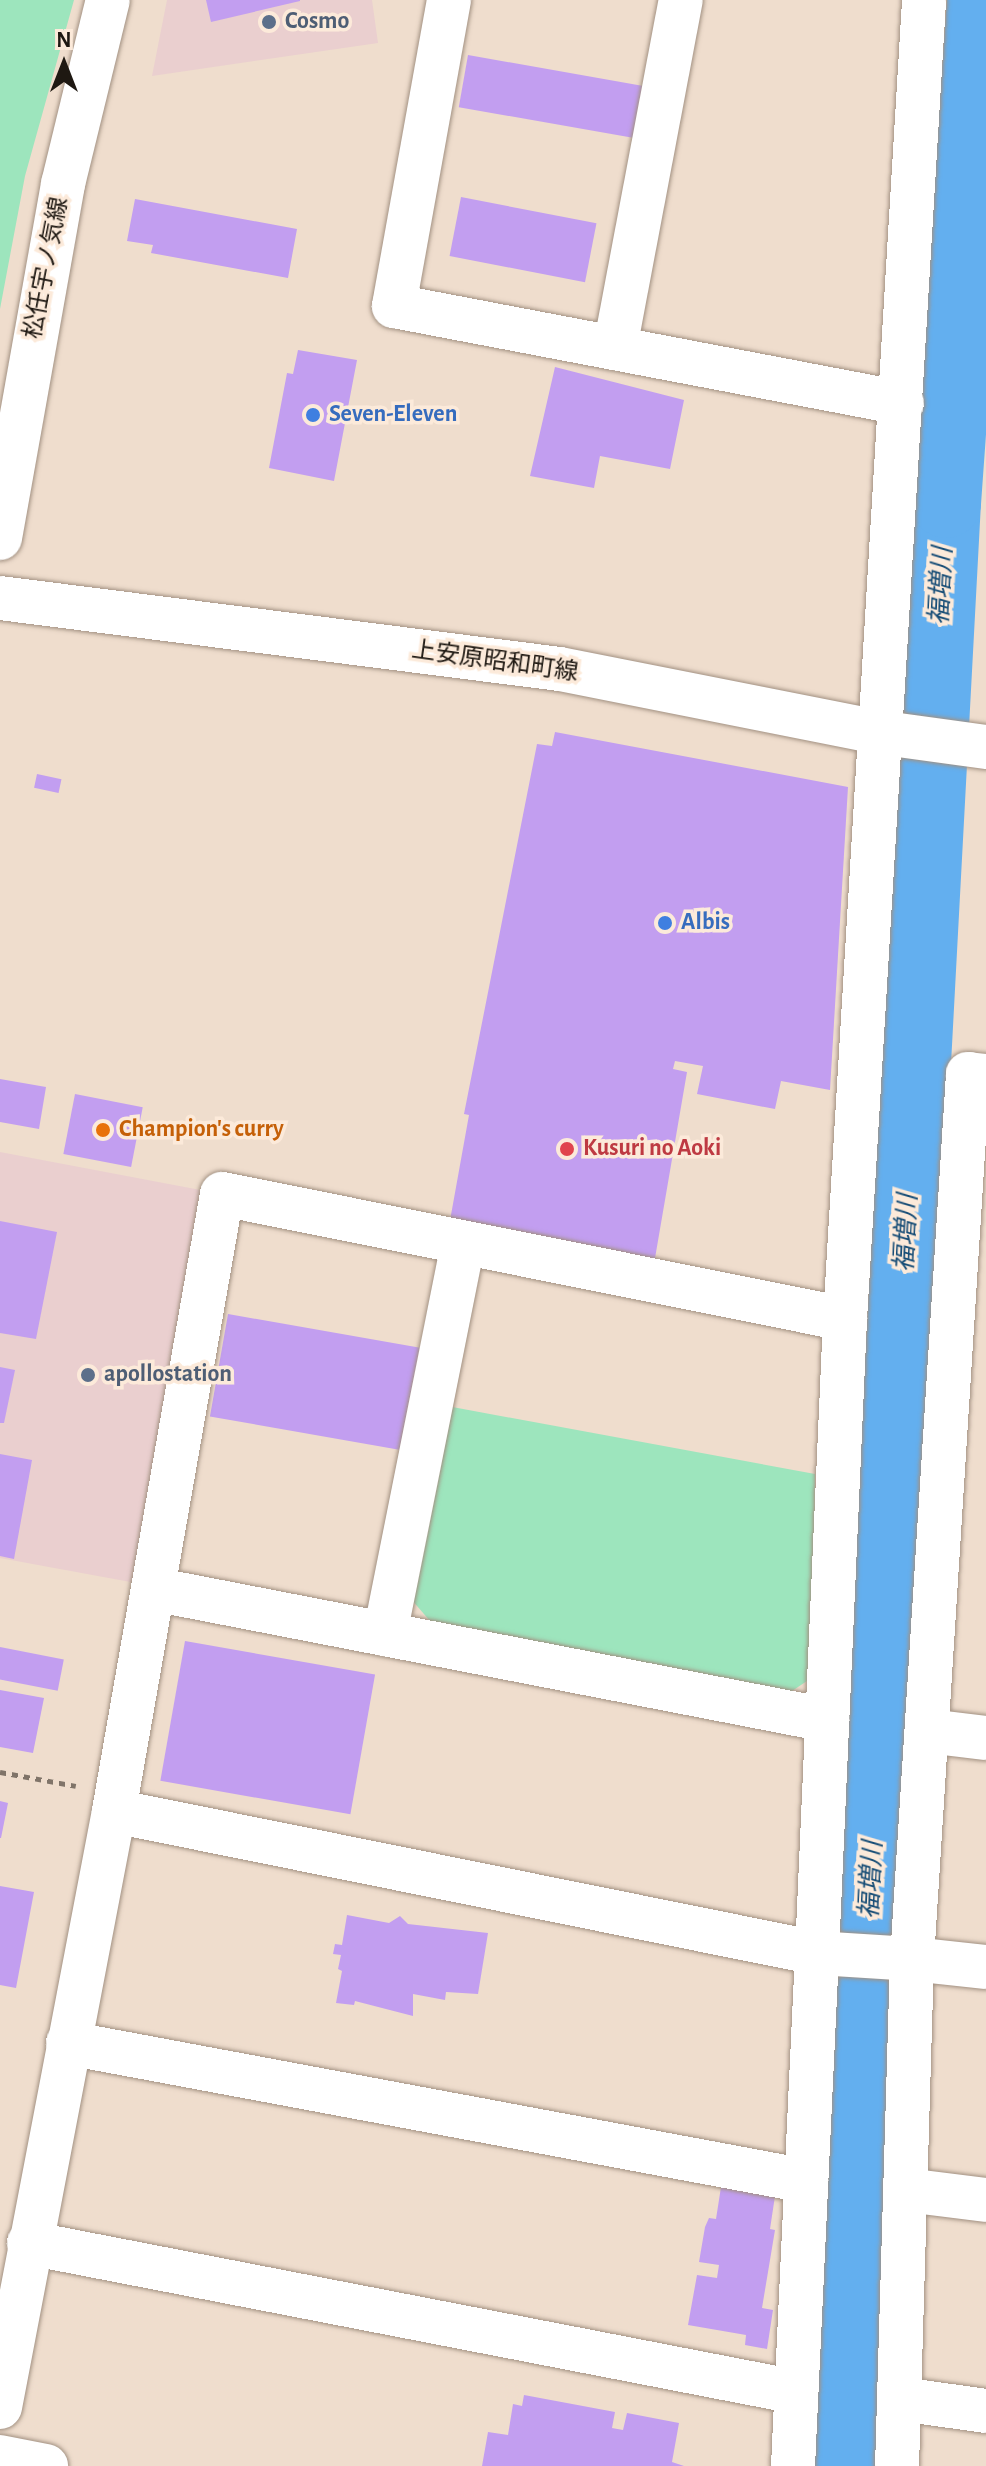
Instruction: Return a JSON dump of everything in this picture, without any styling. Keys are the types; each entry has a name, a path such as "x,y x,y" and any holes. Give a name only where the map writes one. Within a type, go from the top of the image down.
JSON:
{"street":[{"name":"松任宇ノ気線","path":"0,538 63,184 108,0"},
{"path":"449,0 394,306 902,403"},
{"path":"615,348 681,0"},
{"path":"793,2466 806,2181 824,1954 827,1720 845,1319 893,735 902,403 924,0"},
{"name":"上安原昭和町線","path":"0,598 560,669 893,735 981,747"},
{"path":"897,2466 906,2190 906,1959 928,1731 968,1074 986,1076"},
{"path":"0,2407 115,1802 222,1194 845,1319"},
{"path":"385,1634 463,1244"},
{"path":"153,1589 827,1720"},
{"path":"928,1731 986,1738"},
{"path":"115,1802 824,1954 986,1967"},
{"path":"68,2043 806,2181"},
{"path":"906,2190 986,2200"},
{"path":"29,2243 796,2392"},
{"path":"900,2399 986,2411"},
{"path":"0,2457 46,2466"}],"path":[{"path":"0,1772 115,1802"}],"shaded area":[{"name":"Cosmo","path":"167,0 372,0 378,43 152,76"},
{"name":"apollostation","path":"0,1152 211,1192 136,1583 0,1558"}],"green space":[{"path":"0,0 74,0 25,176 0,309"},
{"path":"447,1406 815,1474 813,1677 789,1693 430,1621 411,1599"}],"building":[{"path":"206,0 300,0 300,1 211,22"},
{"path":"468,55 643,86 634,138 459,107"},
{"path":"461,197 596,223 585,282 450,256"},
{"path":"135,199 297,229 288,278 151,253 153,245 127,241"},
{"path":"298,350 357,360 334,481 269,468 287,373 293,374"},
{"path":"555,367 684,400 670,469 600,456 594,488 530,476"},
{"path":"555,732 848,787 830,1090 781,1081 775,1109 697,1094 703,1066 675,1061 673,1069 687,1072 654,1264 449,1226 469,1115 464,1114 537,744 552,746"},
{"path":"37,774 61,779 59,793 34,788"},
{"path":"0,1079 46,1087 39,1129 0,1122"},
{"path":"75,1094 143,1107 131,1167 63,1154"},
{"path":"0,1221 57,1232 36,1339 0,1333"},
{"path":"228,1314 420,1348 402,1450 210,1416"},
{"path":"0,1367 15,1370 4,1423 0,1423"},
{"path":"0,1454 32,1460 14,1559 0,1556"},
{"path":"185,1641 375,1675 350,1814 160,1781"},
{"path":"0,1647 64,1659 58,1691 0,1680"},
{"path":"0,1690 44,1698 33,1753 0,1747"},
{"path":"0,1801 8,1803 1,1838 0,1838"},
{"path":"0,1886 34,1892 16,1988 0,1985"},
{"path":"347,1915 389,1923 400,1916 408,1924 488,1933 478,1994 446,1992 445,2000 413,1994 413,2016 355,2001 354,2005 336,2003 342,1971 338,1969 341,1955 333,1954 335,1944 342,1945"},
{"path":"721,2187 775,2196 770,2229 775,2230 762,2308 773,2310 767,2349 745,2345 746,2335 688,2325 697,2275 717,2278 719,2265 699,2262 705,2227 709,2218 716,2219"},
{"path":"524,2395 615,2412 612,2428 623,2430 627,2413 679,2423 672,2462 684,2466 482,2466 488,2432 508,2435 513,2404 522,2406"}],"waterway":[{"name":"福増川","path":"841,2466 946,503 982,0"}],"place":[{"name":"Cosmo","path":"269,22"},
{"name":"Seven-Eleven","path":"313,415"},
{"name":"Albis","path":"665,923"},
{"name":"Champion's curry","path":"103,1130"},
{"name":"Kusuri no Aoki","path":"567,1149"},
{"name":"apollostation","path":"88,1375"}]}
